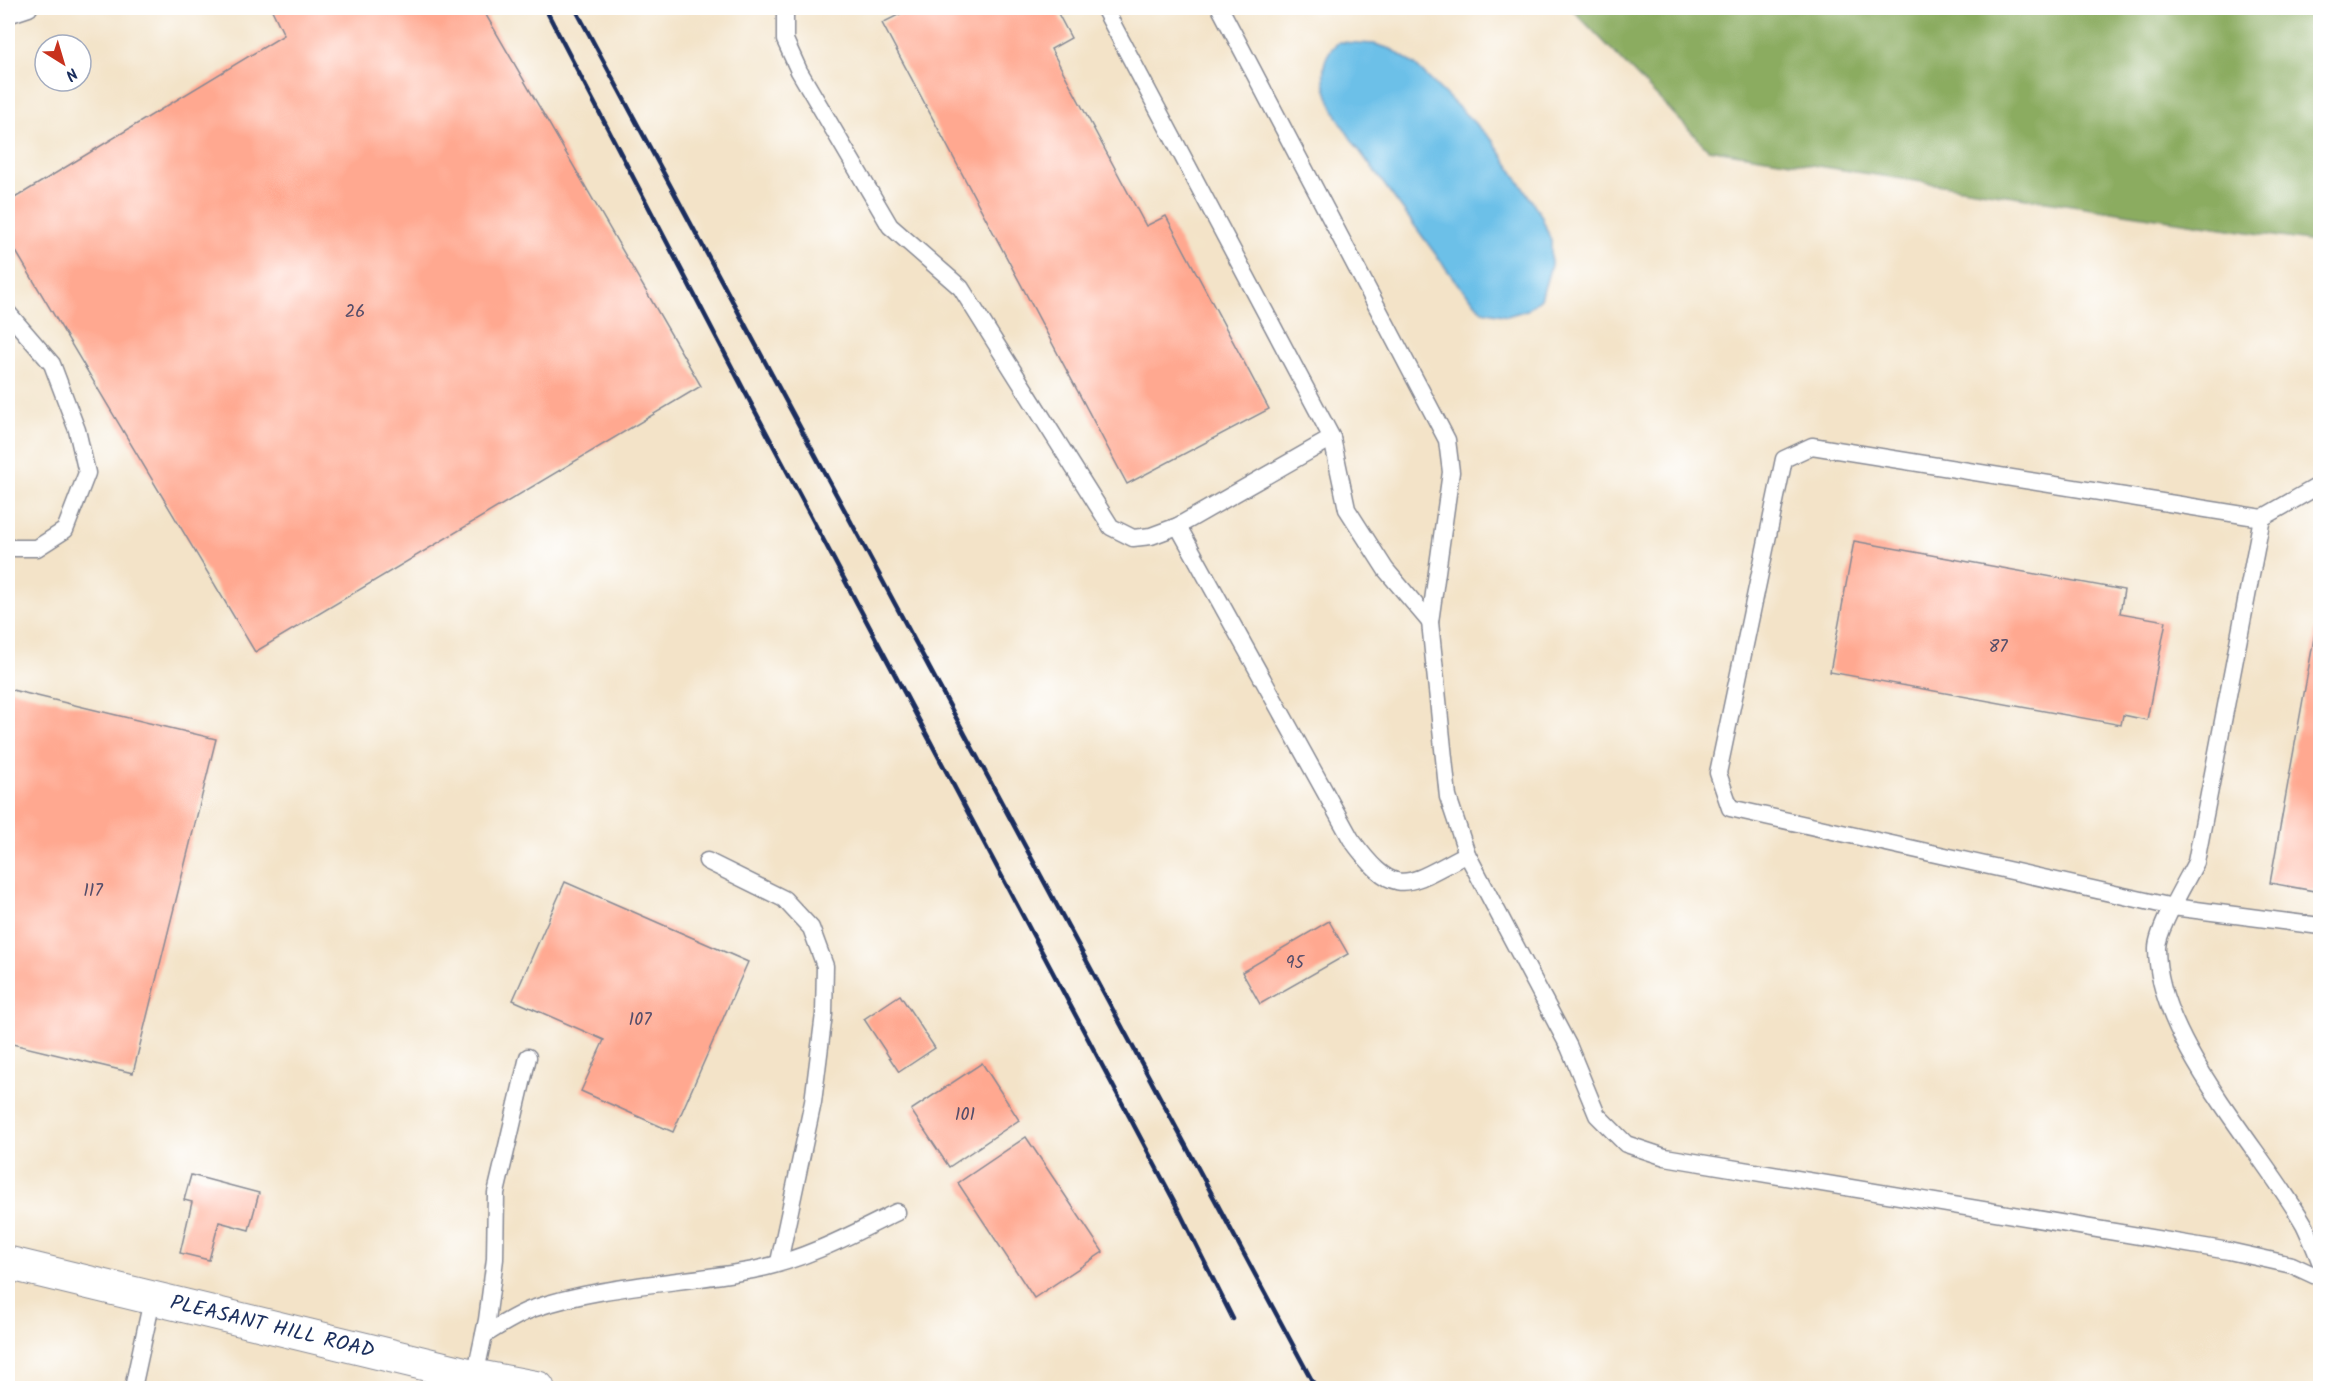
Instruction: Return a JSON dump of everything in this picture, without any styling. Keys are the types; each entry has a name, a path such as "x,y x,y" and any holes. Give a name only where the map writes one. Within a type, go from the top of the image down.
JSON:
{"street":[{"name":"PLEASANT HILL ROAD","path":"8,1263 152,1300 538,1389"}],"lane":[{"path":"8,15 30,8"},
{"path":"785,8 785,39 799,71 890,226 961,288 1111,527 1133,538 1151,536 1178,525 1332,438"},
{"path":"1104,8 1332,438 1347,509 1386,570 1430,622"},
{"path":"1220,8 1447,440 1451,472 1430,622 1448,797 1467,854 1569,1047 1597,1116 1626,1144 1665,1157 2229,1251 2292,1265 2320,1278"},
{"path":"8,313 52,364 77,430 87,473 65,530 37,548 8,548"},
{"path":"2320,485 2262,518 1812,446 1784,459 1718,773 1730,807 2173,907 2320,926"},
{"path":"2262,518 2196,862 2156,947 2163,993 2176,1025 2215,1094 2304,1225 2320,1262"},
{"path":"1178,525 1351,839 1368,863 1388,880 1410,883 1467,854"},
{"path":"707,861 784,899 811,928 825,966 824,1014 813,1102 779,1262"},
{"path":"475,1376 484,1335 495,1259 496,1193 528,1057"},
{"path":"484,1335 530,1310 578,1295 620,1286 754,1270 824,1249 897,1212"},
{"path":"133,1389 152,1300"}],"green space":[{"path":"1571,8 2320,8 2320,243 1708,149"}],"water":[{"path":"1339,42 1374,44 1391,49 1414,64 1493,141 1541,215 1551,241 1551,265 1541,299 1527,310 1507,316 1483,311 1456,282 1356,146 1333,108 1324,79 1324,65 1329,53"}],"building":[{"path":"271,8 482,8 701,386 255,652 8,238 8,202 284,35"},
{"path":"912,8 1055,8 1071,38 1051,49 1146,226 1166,216 1269,409 1127,484 882,23"},
{"path":"1854,541 2124,590 2120,613 2166,621 2147,720 2123,715 2121,725 1830,672"},
{"path":"2320,610 2320,892 2270,883"},
{"path":"8,689 216,739 133,1073 8,1043"},
{"path":"565,882 748,962 673,1132 581,1091 604,1040 513,1000"},
{"path":"1329,921 1348,954 1260,1004 1242,972"},
{"path":"900,995 935,1048 899,1072 864,1019"},
{"path":"982,1063 1019,1120 949,1167 911,1110"},
{"path":"1026,1137 1103,1252 1034,1298 958,1183"},
{"path":"191,1175 259,1193 249,1230 219,1222 209,1260 180,1253 192,1202 184,1200"}],"railway":[{"path":"545,8 746,394 1173,1199 1233,1319"},
{"path":"575,8 1316,1388"}]}
